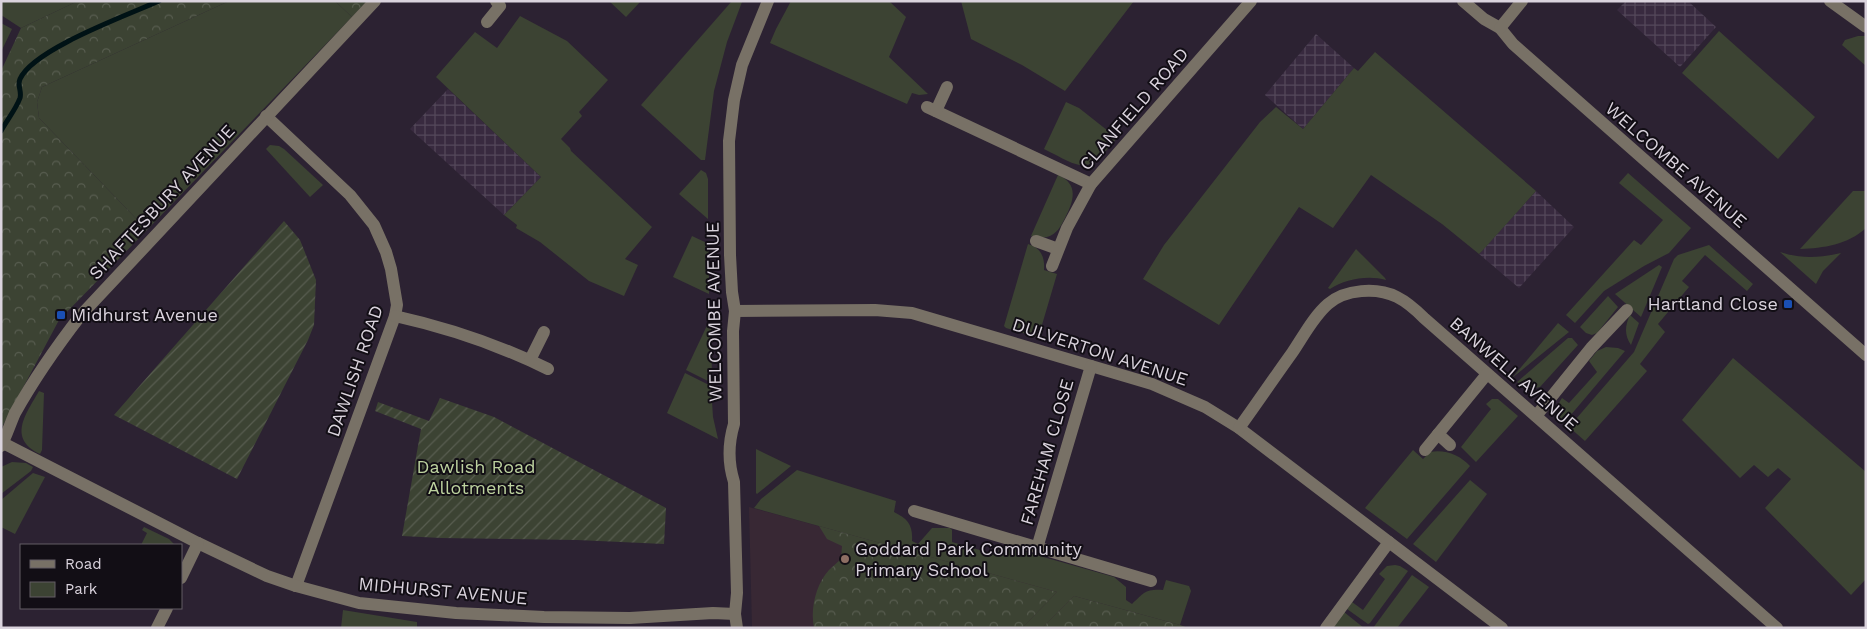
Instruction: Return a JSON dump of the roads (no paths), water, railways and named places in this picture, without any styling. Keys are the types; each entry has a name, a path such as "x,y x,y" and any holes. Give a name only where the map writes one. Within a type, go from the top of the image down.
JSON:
{"street":[{"name":"SHAFTESBURY AVENUE","path":"2,444 15,414 29,390 81,315 375,1"},
{"path":"487,22 500,6 496,1"},
{"name":"WELCOMBE AVENUE","path":"737,628 735,614 738,593 737,538 734,482 730,462 730,438 734,424 733,332 735,311 730,255 729,141 731,120 742,65 768,1"},
{"name":"CLANFIELD ROAD","path":"1052,266 1058,249 1091,184 1251,1"},
{"name":"WELCOMBE AVENUE","path":"1463,1 1484,19 1500,28 1513,44 1866,355"},
{"path":"1500,28 1522,1"},
{"path":"1830,1 1866,27"},
{"path":"947,86 932,109 1091,184"},
{"name":"DAWLISH ROAD","path":"266,116 350,195 374,225 391,269 397,305 395,316 296,586"},
{"path":"1036,241 1058,249"},
{"name":"BANWELL AVENUE","path":"1239,428 1326,305 1342,296 1358,292 1375,291 1398,297 1777,628"},
{"name":"DULVERTON AVENUE","path":"735,311 875,310 912,313 1166,389 1205,407 1239,428 1502,628"},
{"path":"1536,416 1591,348 1627,310"},
{"path":"395,316 458,331 548,369"},
{"path":"530,360 544,332"},
{"name":"FAREHAM CLOSE","path":"1037,548 1091,366"},
{"path":"1424,450 1487,374"},
{"path":"1438,434 1450,445"},
{"name":"MIDHURST AVENUE","path":"2,444 267,576 359,603 456,613 630,618 713,613 735,614"},
{"name":"FAREHAM CLOSE","path":"914,511 1151,581"},
{"path":"1326,628 1389,542"},
{"path":"182,576 198,543"},
{"path":"157,628 166,609"}],"waterway":[{"path":"1,131 18,102 20,95 19,82 28,68 43,56 83,34 159,1"}],"place":[{"name":"Hartland Close","path":"1788,304"},
{"name":"Midhurst Avenue","path":"61,315"},
{"name":"Goddard Park Community Primary School","path":"845,559"}],"park label":[{"name":"Dawlish Road Allotments","path":"476,477"}]}
